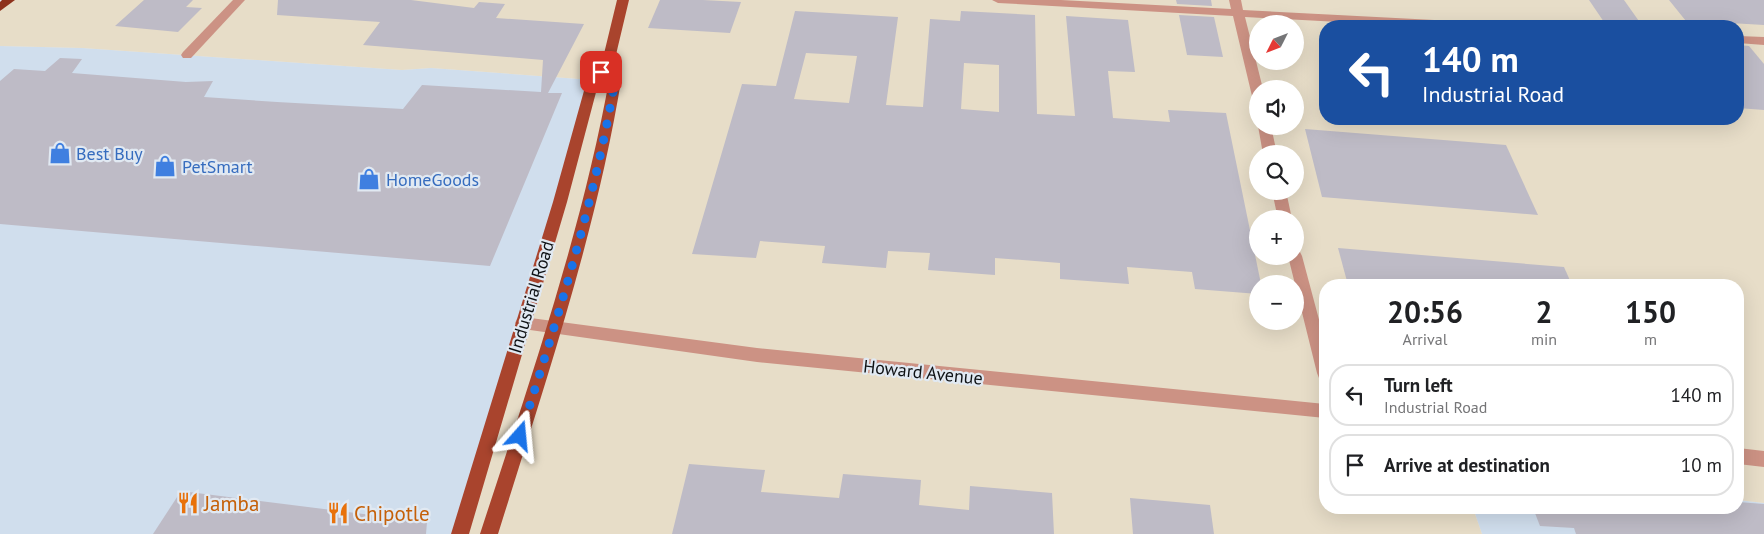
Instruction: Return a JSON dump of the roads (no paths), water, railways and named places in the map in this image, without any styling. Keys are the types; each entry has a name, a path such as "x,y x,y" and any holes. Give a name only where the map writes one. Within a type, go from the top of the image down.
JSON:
{"highway":[{"path":"0,7 8,0"}],"main road":[{"name":"Industrial Road","path":"460,534 560,202 593,80 608,63 623,0"},
{"name":"Industrial Road","path":"489,534 554,326 605,140 616,74 608,63"}],"street":[{"path":"187,55 239,0"},
{"path":"998,0 1356,20"},
{"path":"1235,0 1254,80"},
{"path":"1744,40 1764,41"},
{"path":"1297,265 1319,350"},
{"name":"Howard Avenue","path":"523,323 757,355 1319,410"},
{"path":"1744,457 1764,459"}],"place":[{"name":"Best Buy","path":"60,153"},
{"name":"PetSmart","path":"165,166"},
{"name":"HomeGoods","path":"369,179"},
{"name":"Jamba","path":"188,503"},
{"name":"Chipotle","path":"338,513"}]}
